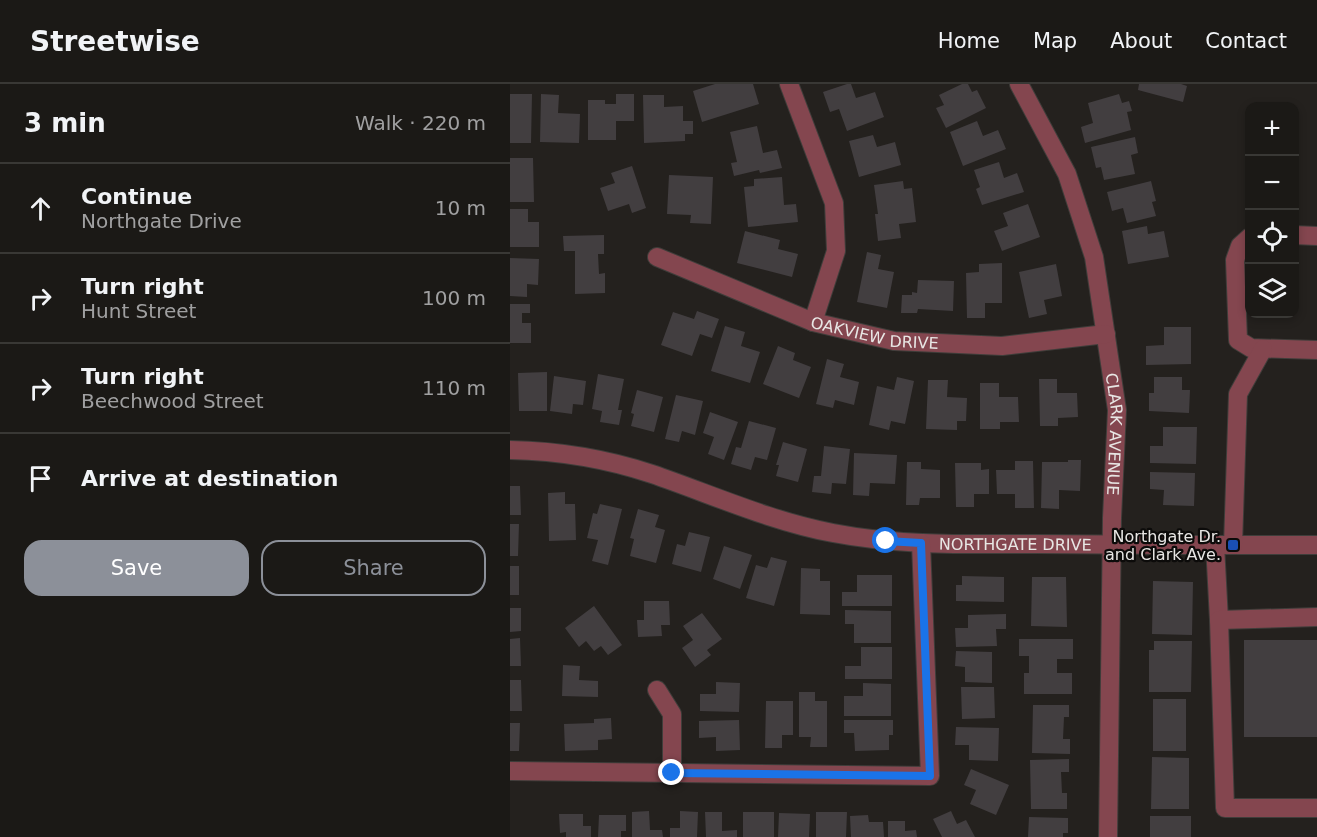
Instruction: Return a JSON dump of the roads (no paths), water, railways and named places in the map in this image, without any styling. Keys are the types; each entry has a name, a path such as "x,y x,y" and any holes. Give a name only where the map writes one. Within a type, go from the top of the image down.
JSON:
{"street":[{"path":"789,84 834,203 836,251 813,322"},
{"name":"CLARK AVENUE","path":"1025,86 1067,174 1095,257 1118,410 1111,545 1108,837"},
{"path":"1299,235 1317,236"},
{"path":"1245,242 1240,246 1235,260 1238,340 1251,348 1317,350"},
{"name":"OAKVIEW DRIVE","path":"657,257 813,322 894,341 1002,346 1106,334"},
{"path":"1263,349 1238,394 1224,545 1219,620 1225,808 1317,807"},
{"name":"NORTHGATE DRIVE","path":"510,450 575,456 619,465 661,477 753,512 806,527 860,538 921,543 1317,545"},
{"path":"510,771 930,776 921,543"},
{"path":"1219,620 1317,617"},
{"path":"657,690 672,714 672,773"}],"place":[{"name":"Northgate Dr. and Clark Ave.","path":"1233,545"}]}
